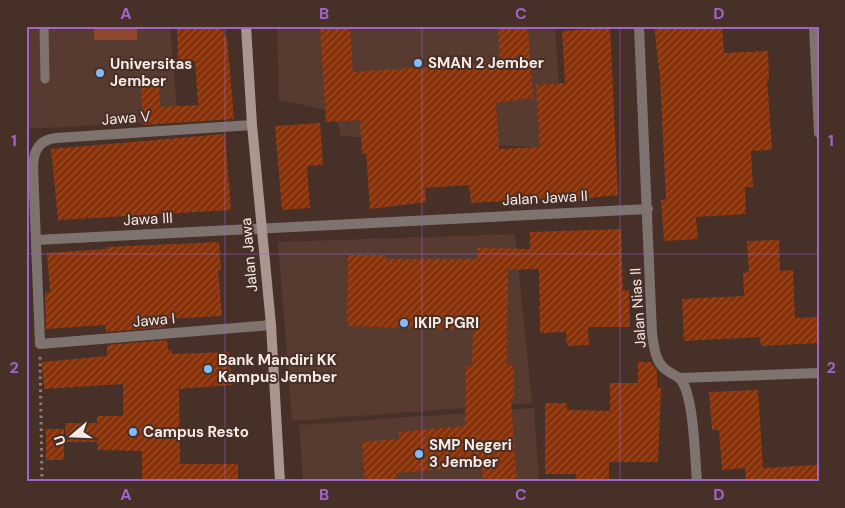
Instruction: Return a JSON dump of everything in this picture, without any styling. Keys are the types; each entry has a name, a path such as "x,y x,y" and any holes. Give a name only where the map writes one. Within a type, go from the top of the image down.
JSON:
{"main road":[{"name":"Jalan Jawa","path":"246,26 252,125 271,325 280,482"}],"street":[{"path":"639,26 648,208"},
{"path":"814,26 819,133"},
{"name":"Jawa V","path":"40,344 33,180 33,158 36,148 50,138 252,125"},
{"name":"Jalan Jawa II","path":"262,229 648,208"},
{"name":"Jalan Nias II","path":"648,208 654,347 663,368 679,378 685,388 689,406 697,482"},
{"name":"Jawa III","path":"36,240 262,229"},
{"name":"Jawa I","path":"40,344 271,325"},
{"path":"679,378 819,373"}],"lane":[{"path":"44,26 45,79"}],"path":[{"path":"40,344 42,482"}],"shaded area":[{"name":"Universitas Jember","path":"26,26 170,26 178,121 26,129"},
{"path":"94,26 137,26 137,40 94,40"},
{"name":"SMAN 2 Jember","path":"277,26 555,26 563,149 341,136 335,112 279,100"},
{"name":"IKIP PGRI","path":"515,234 532,403 292,421 278,242"},
{"path":"26,307 29,482 26,482"},
{"name":"SMP Negeri 3 Jember","path":"534,408 539,482 303,482 299,425"}],"building":[{"path":"177,26 223,26 224,37 227,37 234,119 143,125 141,87 159,86 160,107 198,105 195,61 178,62"},
{"path":"320,26 350,26 353,72 500,62 498,26 528,26 533,98 496,103 499,149 540,147 536,85 565,83 562,31 610,28 618,195 559,201 559,198 471,203 469,185 425,188 426,202 370,209 366,153 362,154 360,120 326,122"},
{"path":"654,26 722,26 724,53 768,51 769,79 767,79 772,150 751,151 753,187 745,187 746,214 696,217 698,239 664,241 661,200 666,199 660,77"},
{"path":"320,123 323,165 307,166 310,208 282,210 275,126"},
{"path":"225,134 231,210 58,220 51,149"},
{"path":"621,229 623,291 629,290 630,327 588,327 589,345 567,346 566,332 540,333 539,269 508,270 507,366 514,366 514,400 511,400 517,482 483,482 482,466 396,473 397,482 365,482 362,442 399,439 399,432 465,426 466,366 472,366 473,330 347,326 348,255 385,255 385,259 477,259 477,248 530,249 530,232"},
{"path":"779,240 780,271 793,270 795,318 819,317 819,343 761,346 760,337 684,341 682,299 744,296 743,273 749,272 747,241"},
{"path":"219,242 221,270 218,270 222,316 166,319 166,327 106,332 105,325 46,329 45,293 50,292 47,253 106,249 106,247"},
{"path":"167,340 168,350 172,350 172,354 229,352 232,385 179,389 180,464 238,464 238,482 142,482 142,451 98,450 97,442 66,442 65,423 97,423 97,416 123,416 123,384 44,389 42,362 107,356 107,345"},
{"path":"638,362 651,362 657,371 657,388 661,388 658,462 609,462 609,482 576,482 576,474 545,474 545,403 567,403 567,410 610,411 610,383 638,383"},
{"path":"758,390 763,468 819,465 819,482 746,482 745,468 722,470 719,430 712,430 709,392"},
{"path":"46,429 64,429 64,460 46,460"}],"place":[{"name":"SMAN 2 Jember","path":"418,63"},
{"name":"Universitas Jember","path":"100,73"},
{"name":"IKIP PGRI","path":"404,323"},
{"name":"Bank Mandiri KK Kampus Jember","path":"208,369"},
{"name":"Campus Resto","path":"133,432"},
{"name":"SMP Negeri 3 Jember","path":"419,454"}]}
